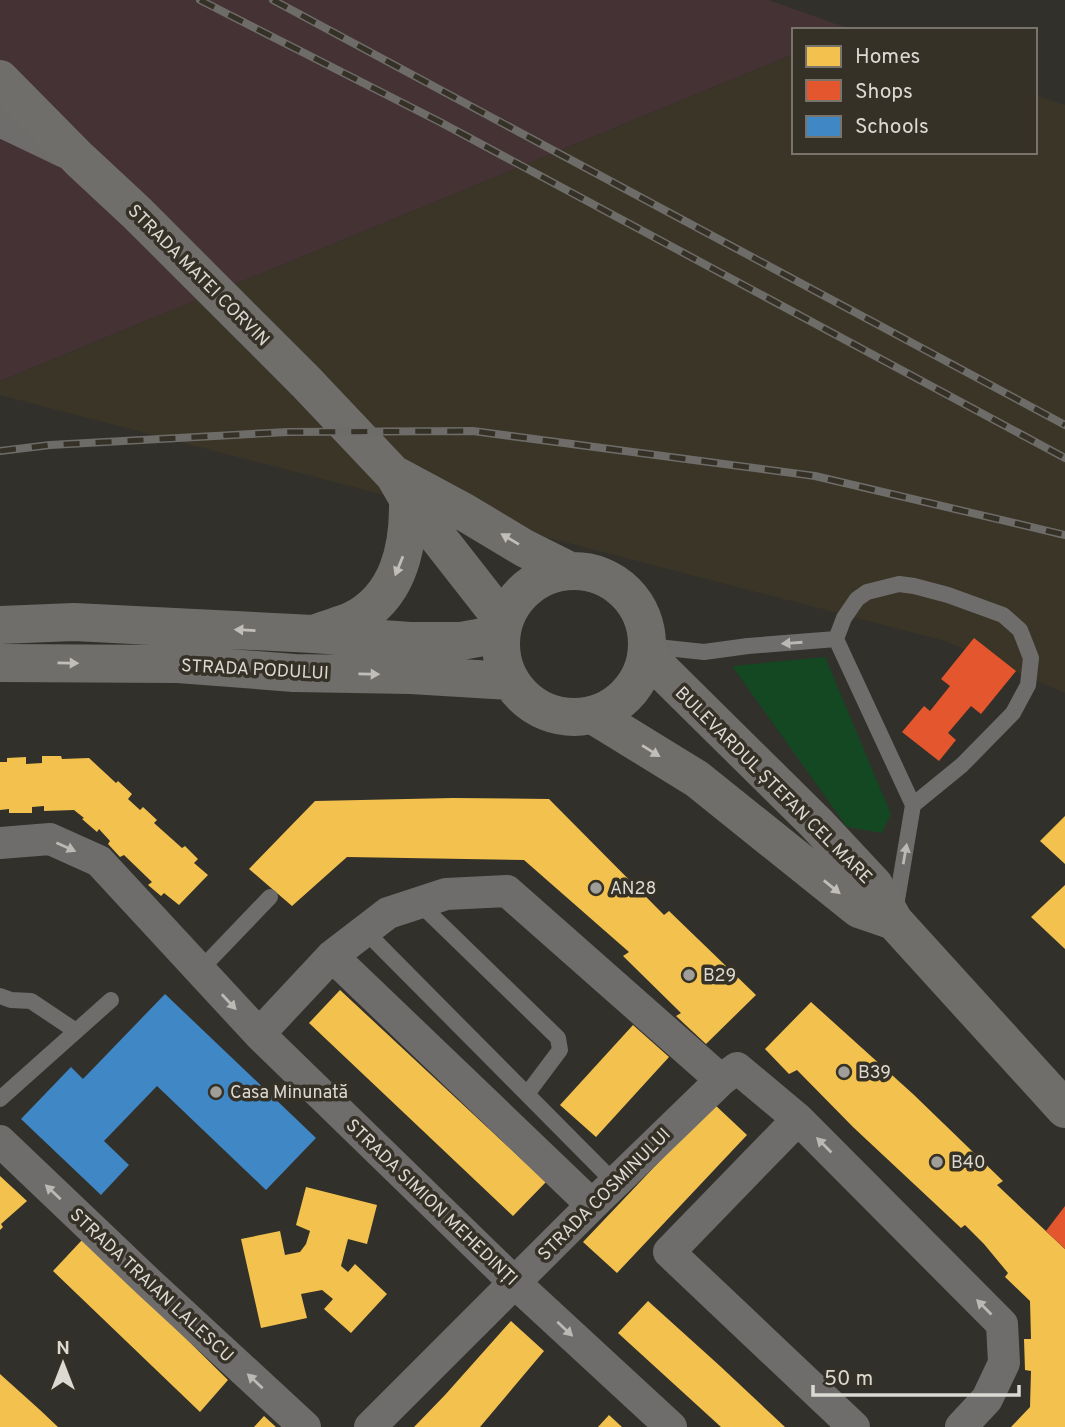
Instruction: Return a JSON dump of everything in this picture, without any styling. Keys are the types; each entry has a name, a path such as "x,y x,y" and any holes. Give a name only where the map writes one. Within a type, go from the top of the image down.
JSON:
{"main road":[{"name":"STRADA MATEI CORVIN","path":"0,79 306,382 401,487"},
{"path":"401,487 464,512 524,548 570,570 594,573 616,583 634,600 645,622 647,651 643,669 632,689 614,705 593,715 569,717 547,712 526,700 510,681 502,657 501,627 519,594 538,579 570,570"},
{"path":"401,487 501,627"},
{"path":"313,634 352,620 366,611 380,600 392,583 402,561 408,526 401,487"},
{"path":"0,625 74,622 410,641 461,641 501,627"},
{"name":"BULEVARDUL ȘTEFAN CEL MARE","path":"647,651 874,885 894,921 1065,1109"},
{"name":"STRADA PODULUI","path":"0,663 178,664 293,673 411,675 510,681"},
{"name":"BULEVARDUL ȘTEFAN CEL MARE","path":"593,715 697,779 859,909 894,921"}],"street":[{"path":"0,121 79,159"},
{"name":"STRADA SIMION MEHEDINȚI","path":"0,844 50,839 99,861 259,1034 515,1283 671,1427"},
{"path":"259,1034 332,956 388,913 446,894 507,891 720,1080 737,1068 797,1119 1002,1325 1004,1363 987,1399 961,1427"},
{"path":"332,956 592,1205"},
{"name":"STRADA COSMINULUI","path":"370,1427 720,1080"},
{"path":"797,1119 669,1252 854,1427"},
{"name":"STRADA TRAIAN LALESCU","path":"0,1142 305,1427"}],"lane":[{"path":"894,921 913,805 836,639 844,618 857,599 867,592 899,584 948,595 1003,615 1020,630 1031,657 1027,685 1013,713 962,765 913,805"},
{"path":"647,651 704,652 836,639"},
{"path":"200,970 270,897"},
{"path":"419,903 558,1038 560,1050 527,1094"},
{"path":"365,931 615,1183"},
{"path":"0,996 11,1000 32,1001 76,1031"},
{"path":"0,1099 111,1000"}],"shaded area":[{"path":"0,0 769,0 847,28 792,28 792,55 0,381"},
{"path":"792,55 792,154 1037,154 1037,96 1065,105 1065,693 945,641 0,395 0,381"}],"green space":[{"path":"825,657 891,814 882,833 847,827 732,666"}],"building: Homes":[{"path":"42,756 61,756 62,759 89,758 132,794 128,799 140,810 143,807 157,820 154,823 182,848 185,846 198,859 194,863 208,875 179,905 164,893 161,896 148,885 152,882 124,855 120,857 99,829 97,832 74,810 44,811 44,806 32,807 32,813 9,813 9,809 0,810 0,762 7,762 7,758 26,757 26,764 42,763"},
{"path":"549,799 664,915 669,911 756,995 706,1044 676,1016 681,1013 623,956 629,952 524,860 347,857 292,906 249,869 315,801"},
{"path":"1065,816 1065,864 1040,841"},
{"path":"1065,885 1065,949 1031,917"},
{"path":"340,990 546,1182 513,1216 309,1023"},
{"path":"811,1002 913,1094 1003,1181 997,1185 1065,1249 1065,1427 1011,1427 1030,1407 1031,1371 1025,1370 1024,1339 1031,1339 1030,1301 1005,1277 1008,1273 965,1225 961,1228 853,1127 797,1070 789,1074 765,1049"},
{"path":"633,1025 669,1057 596,1137 560,1105"},
{"path":"714,1104 747,1135 617,1273 583,1242"},
{"path":"0,1176 27,1201 1,1224 3,1227 0,1230"},
{"path":"306,1187 377,1205 367,1244 348,1239 341,1266 348,1272 355,1264 387,1294 351,1333 324,1309 333,1299 322,1290 301,1294 307,1318 261,1328 241,1239 280,1231 285,1255 300,1252 310,1231 296,1225"},
{"path":"82,1240 228,1380 200,1412 53,1271"},
{"path":"648,1301 785,1427 721,1427 618,1333"},
{"path":"511,1321 544,1351 480,1427 414,1427 445,1395"},
{"path":"0,1374 40,1410 58,1427 0,1427"},
{"path":"609,1415 622,1427 598,1427"},
{"path":"264,1416 276,1427 254,1427"}],"building: Shops":[{"path":"974,638 1016,671 981,714 971,706 948,733 956,740 939,761 902,732 924,706 930,711 950,686 941,679"},
{"path":"1065,1206 1065,1249 1046,1231"}],"building: Schools":[{"name":"Casa Minunată","path":"165,994 316,1138 266,1190 157,1086 104,1141 129,1165 101,1195 21,1119 71,1067 83,1079"}],"railway":[{"path":"200,0 440,122 1065,458"},
{"path":"273,0 1065,425"},
{"path":"0,451 50,445 288,432 473,431 815,476 1065,535"}],"place":[{"name":"AN28","path":"596,888"},
{"name":"B29","path":"689,975"},
{"name":"B39","path":"844,1072"},
{"name":"Casa Minunată","path":"216,1092"},
{"name":"B40","path":"937,1162"}]}
